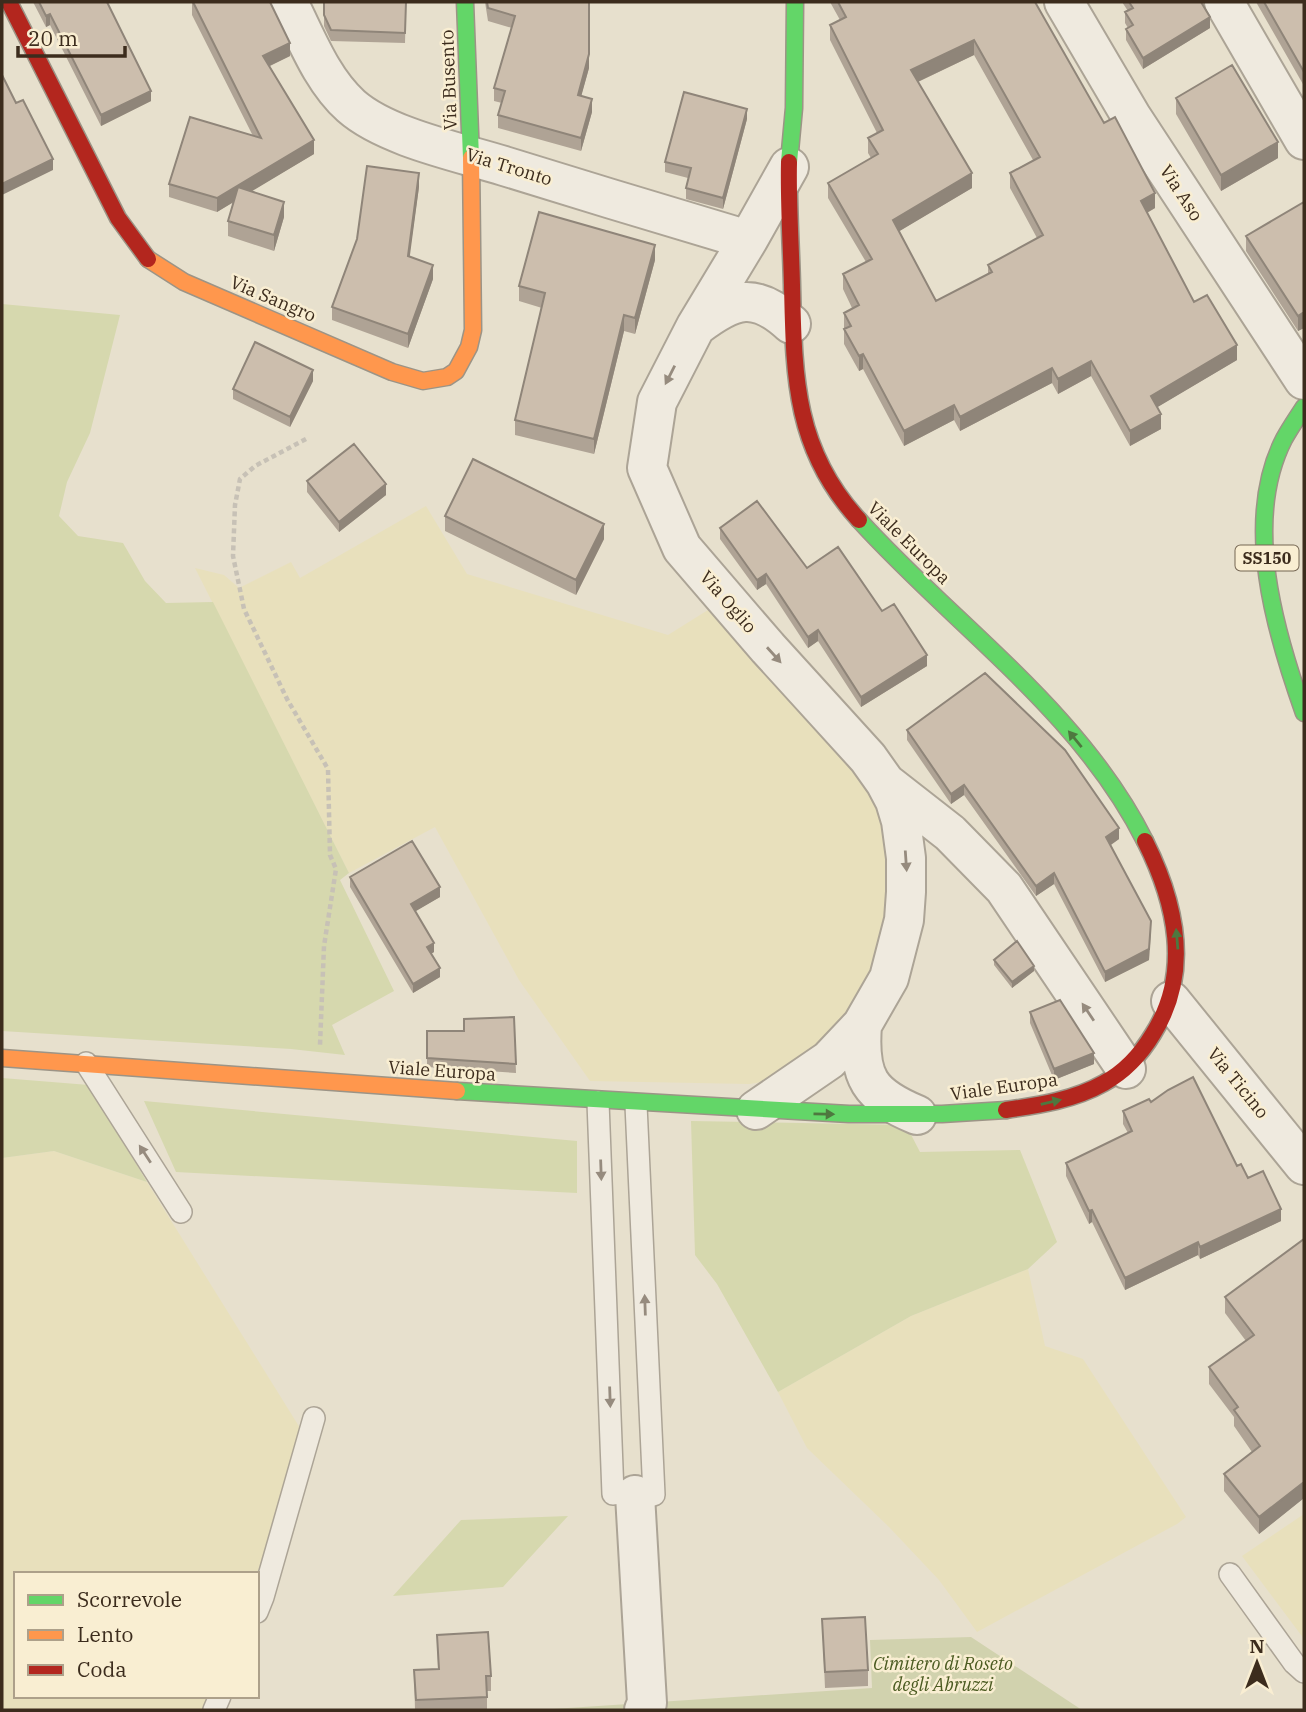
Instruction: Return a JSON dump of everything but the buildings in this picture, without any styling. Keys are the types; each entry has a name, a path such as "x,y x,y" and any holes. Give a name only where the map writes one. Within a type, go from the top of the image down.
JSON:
{"street":[{"name":"Via Sangro","path":"9,2 118,218 145,257 184,282 412,379 432,381 450,375 462,365 469,348 474,316 471,156"},
{"name":"Via Tronto","path":"288,2 326,76 352,107 390,129 748,240"},
{"name":"Via Busento","path":"464,2 471,156"},
{"name":"Viale Europa","path":"2,1058 636,1105 917,1115 996,1111 1046,1104 1086,1093 1126,1069 1152,1038 1171,1001 1177,969 1177,933 1165,887 1143,837 1109,784 1046,706 860,522 832,486 818,463 808,437 795,376 791,324 789,167 794,99 795,2"},
{"name":"Via Aso","path":"1065,2 1131,116 1304,380"},
{"path":"1224,2 1304,140"},
{"name":"Via Oglio","path":"756,1110 829,1060 862,1025 888,978 904,919 907,877 903,831 895,801 885,782 862,750 768,648 682,548 646,468 657,402 696,326 789,167"},
{"path":"696,326 721,308 741,302 766,306 791,324"},
{"name":"SS150","path":"1304,407 1280,451 1267,495 1266,517 1272,609 1304,713"},
{"path":"885,782 950,834 1004,888 1126,1069"},
{"name":"Via Ticino","path":"1171,1001 1304,1164"},
{"path":"862,1025 863,1062 876,1093 886,1101 917,1115"},
{"path":"634,1495 647,1703 643,1710"}],"lane":[{"path":"86,1063 181,1212"},
{"path":"598,1102 634,1495"},
{"path":"634,1495 636,1105"},
{"path":"259,1606 314,1418"},
{"path":"1230,1574 1294,1663 1304,1672"}],"path":[{"path":"306,439 255,466 240,479 235,505 233,556 244,609 287,699 328,769 330,855 336,869 324,946 319,1081"}],"shaded area":[{"path":"426,506 467,574 668,635 716,605 805,694 901,836 881,985 785,1078 750,1084 590,1081 519,980 435,827 349,873 195,568 224,575 239,588 291,562 300,578"},
{"path":"54,1151 147,1182 305,1436 259,1586 259,1572 14,1572 14,1698 214,1698 209,1710 2,1710 2,1158"},
{"path":"1028,1269 1045,1346 1083,1359 1186,1517 977,1632 939,1580 889,1527 807,1448 778,1392 911,1316"},
{"path":"1304,1514 1304,1639 1242,1556"}],"green space":[{"path":"2,304 120,315 90,433 67,482 59,516 78,536 123,543 145,581 166,603 213,602 349,873 340,880 394,991 332,1025 345,1055 291,1049 2,1031"},
{"path":"2,1078 89,1085 147,1182 54,1151 2,1158"},
{"path":"144,1101 577,1141 577,1193 176,1172"},
{"path":"691,1121 906,1125 920,1152 1020,1150 1057,1242 1028,1269 911,1316 778,1392 717,1284 695,1255"},
{"path":"568,1516 503,1587 393,1596 461,1520"},
{"name":"Cimitero di Roseto degli Abruzzi","path":"971,1637 1082,1710 538,1710 872,1688 870,1640"}],"traffic: fast":[{"path":"465,2 471,158"},
{"path":"789,162 794,108 795,2"},
{"path":"1304,407 1284,439 1272,471 1265,505 1264,540 1274,612 1304,713"},
{"path":"859,520 1051,710 1118,794 1145,841"},
{"path":"457,1091 849,1114 942,1114 1006,1110"}],"traffic: slow":[{"path":"148,259 184,282 392,372 423,381 447,377 456,371 469,347 473,330 471,158"},
{"path":"2,1058 457,1091"}],"traffic: jam":[{"path":"9,2 118,218 148,259"},
{"path":"789,162 794,350 802,410 821,466 859,520"},
{"path":"1006,1110 1069,1098 1093,1089 1132,1062 1153,1034 1173,986 1175,937 1165,889 1145,841"}]}
